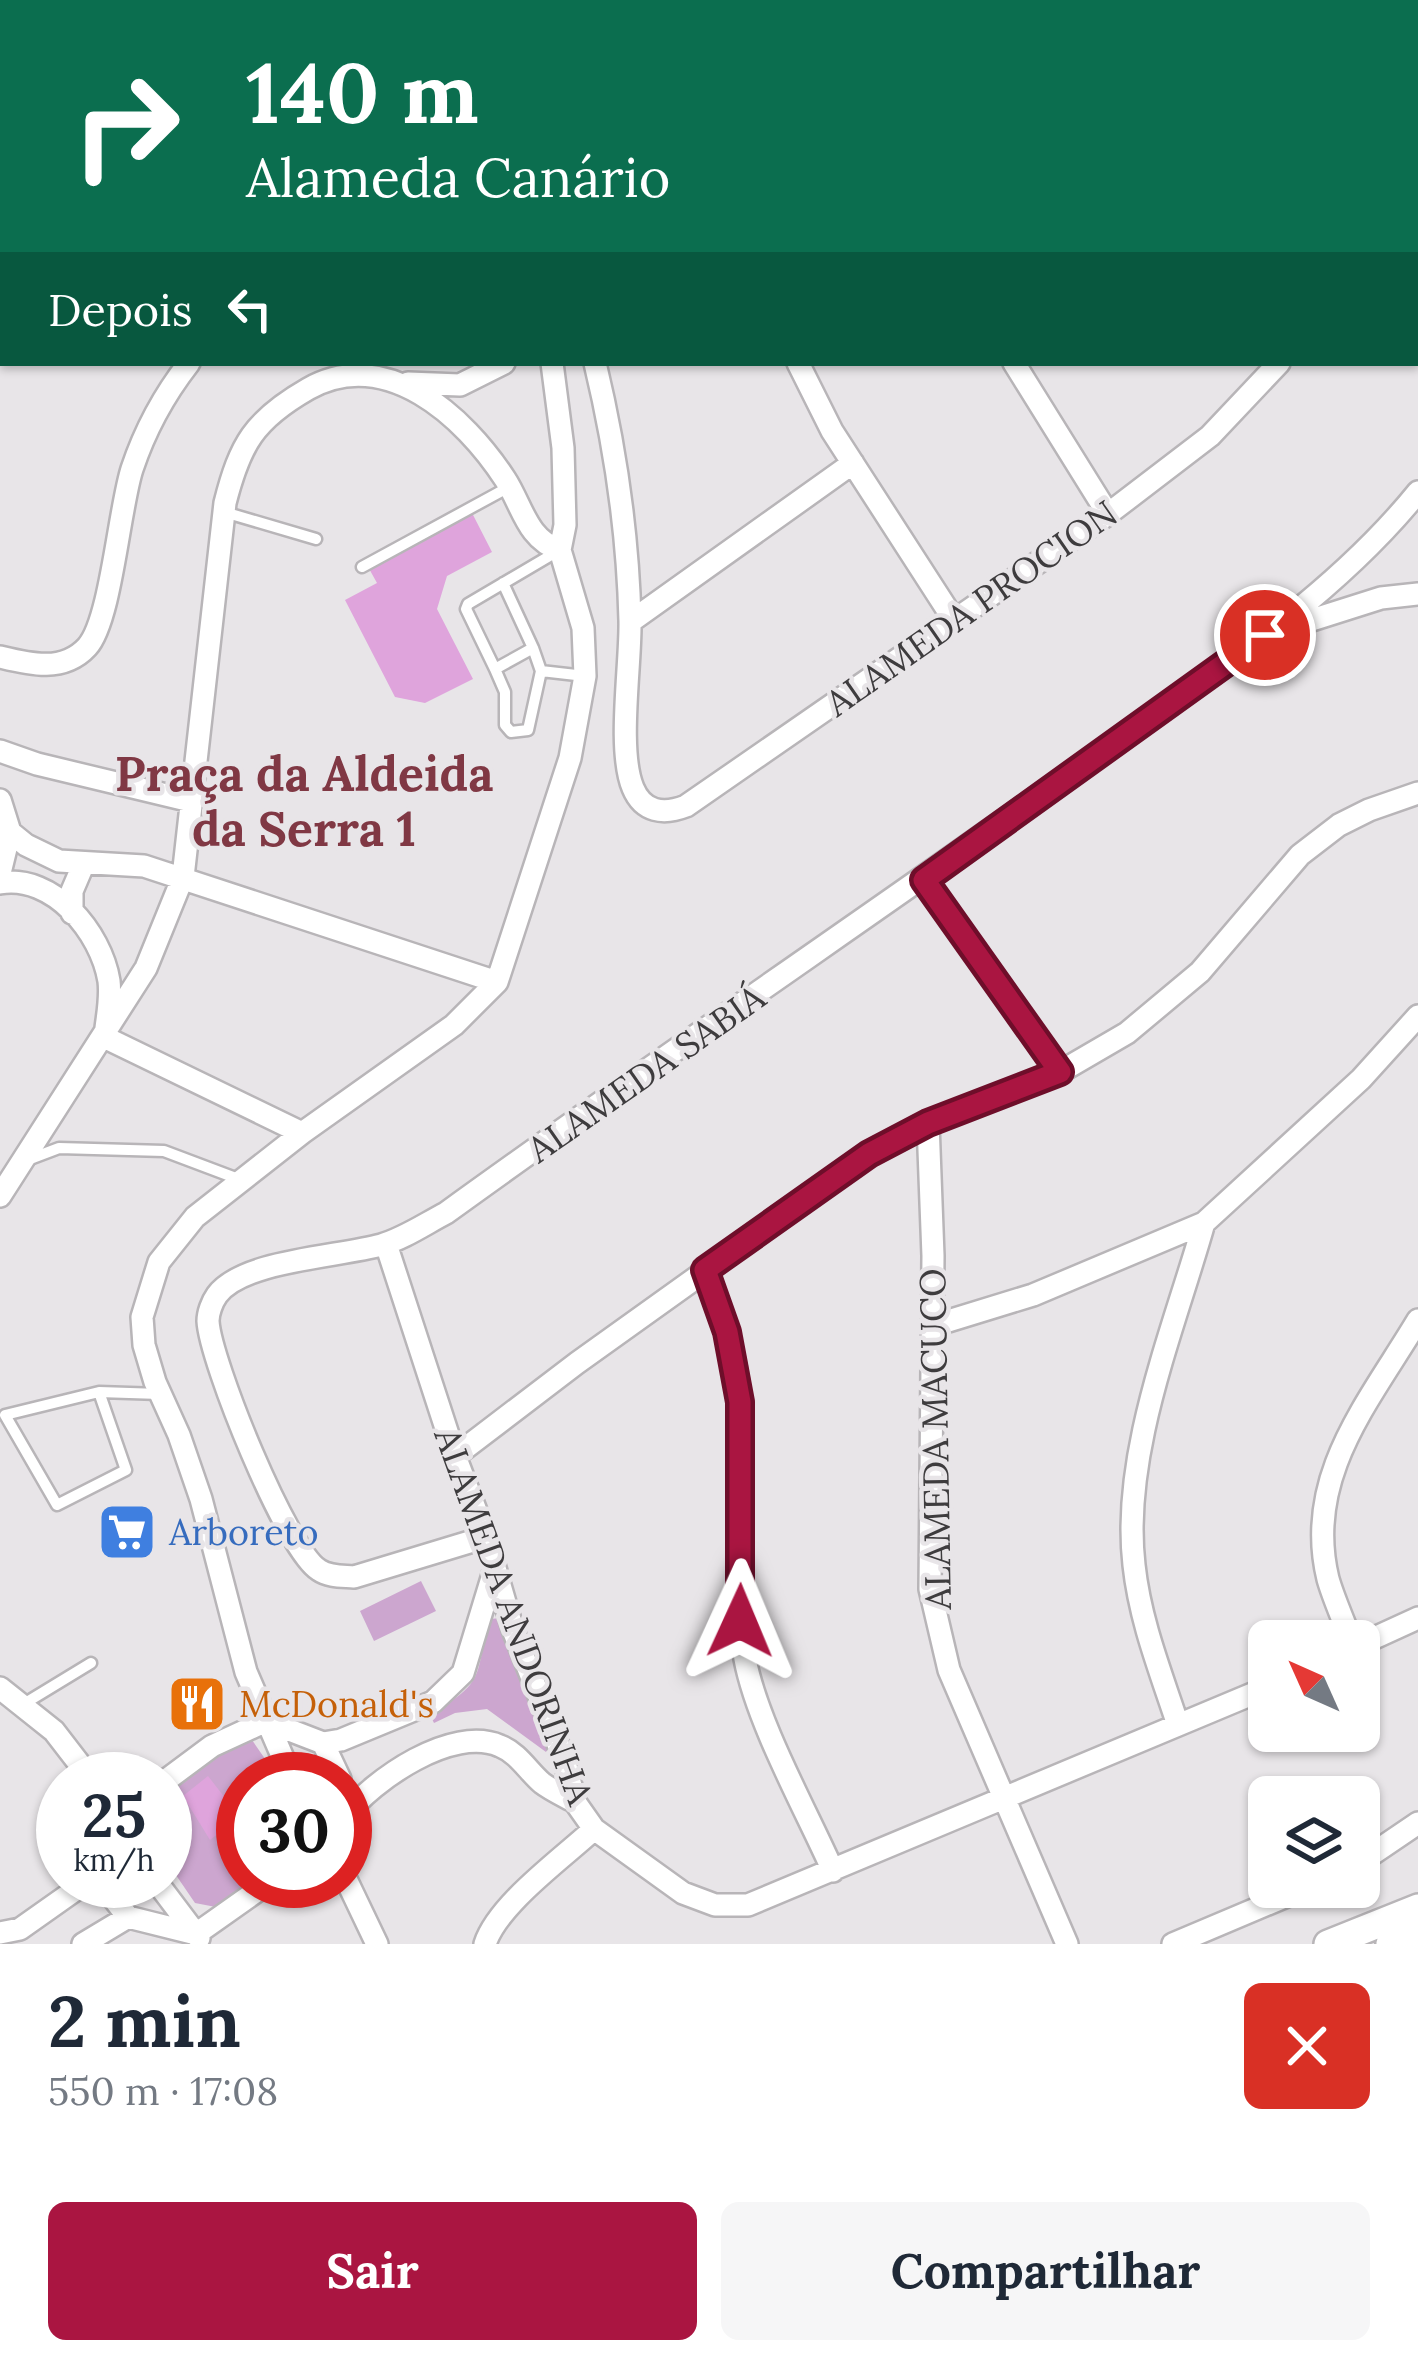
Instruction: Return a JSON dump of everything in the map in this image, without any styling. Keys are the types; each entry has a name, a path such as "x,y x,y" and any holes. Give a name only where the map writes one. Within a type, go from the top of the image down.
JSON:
{"main road":[{"path":"1328,1944 1418,1908"},
{"path":"1390,1944 1418,1932"}],"street":[{"path":"0,657 35,666 56,664 90,645 131,471 154,414 187,366"},
{"path":"0,1196 146,968 183,877 224,512 237,456 260,422 325,380 364,375 406,383 460,385 498,366"},
{"path":"280,1752 229,1616 201,1499 144,1345 142,1317 148,1290 175,1239 195,1217 302,1133 454,1025 496,982 569,758 585,676 584,628 560,550 565,525 563,448 552,366"},
{"path":"596,366 625,534 630,622"},
{"path":"800,366 853,463 954,620"},
{"path":"1016,366 1108,514"},
{"name":"ALAMEDA PROCION","path":"630,622 627,762 631,782 641,802 659,812 686,806 1108,514 1210,436 1276,366"},
{"path":"406,383 470,434 507,483 540,541 560,550"},
{"path":"630,622 853,463"},
{"name":"ALAMEDA SABIÁ","path":"486,1537 354,1577 319,1570 296,1543 256,1461 218,1364 208,1321 210,1307 228,1284 244,1274 386,1244 446,1213 1265,635 1363,557 1418,492"},
{"path":"1363,557 1381,598"},
{"path":"1265,635 1381,598 1418,594"},
{"path":"0,751 191,801"},
{"path":"455,1456 869,1154 928,1123 1060,1072 1127,1033 1201,972 1300,855 1354,818 1418,793"},
{"path":"0,800 10,832 0,874"},
{"path":"10,832 58,861 144,866 496,982"},
{"path":"72,913 72,891 83,862"},
{"path":"0,883 23,880 40,886 72,913 98,950 109,982 104,1037"},
{"path":"924,880 1060,1072"},
{"path":"932,1326 1034,1295 1204,1223 1360,1078 1418,1016"},
{"path":"104,1037 302,1133"},
{"name":"ALAMEDA MACUCO","path":"928,1123 930,1589 950,1670 1067,1944"},
{"path":"1178,1725 1144,1620 1134,1564 1132,1507 1137,1460 1204,1223"},
{"name":"ALAMEDA ANDORINHA","path":"386,1244 575,1802 594,1829 683,1893 715,1905 748,1905 1248,1696"},
{"path":"705,1270 727,1332 740,1402 740,1621 745,1660 754,1696 833,1871"},
{"path":"1345,1620 1328,1579 1322,1534 1327,1483 1351,1431 1418,1320"},
{"path":"192,1761 212,1746 266,1721 323,1743 434,1702 453,1687 469,1658 495,1567"},
{"path":"1380,1633 1418,1618"},
{"path":"0,1688 54,1731 70,1752"},
{"path":"372,1787 402,1765 456,1745 479,1742 507,1749 544,1784 575,1802"},
{"path":"323,1743 327,1752"},
{"path":"544,1784 565,1762"},
{"path":"1380,1848 1418,1823"},
{"path":"485,1944 504,1912 594,1829"},
{"path":"0,1934 20,1929 50,1908"},
{"path":"121,1908 128,1917 200,1939"},
{"path":"176,1908 200,1939"},
{"path":"200,1939 238,1908"},
{"path":"360,1908 377,1944"},
{"path":"1173,1944 1258,1908"},
{"path":"82,1944 128,1917"}],"lane":[{"path":"362,567 507,483"},
{"path":"224,512 316,539"},
{"path":"503,583 541,671 532,721 520,733 505,725 505,692 466,609 503,583 560,550"},
{"path":"496,669 533,648"},
{"path":"541,671 585,676"},
{"path":"15,1168 59,1148 164,1151 241,1180"},
{"path":"99,1392 127,1470 57,1504 5,1414 99,1392 160,1394"},
{"path":"22,1706 91,1663"}],"shaded area":[{"path":"421,1581 436,1611 374,1641 360,1611"},
{"path":"501,1618 522,1683 552,1744 546,1752 487,1709 455,1713 434,1723 430,1715 470,1685 490,1619"},
{"path":"243,1735 260,1752 218,1752"},
{"path":"216,1754 216,1907 192,1899 192,1770"}],"building":[{"path":"471,511 492,552 447,576 437,609 473,679 425,703 395,697 345,600 377,583 367,565"},
{"path":"208,1776 216,1786 216,1835 210,1840 192,1811 192,1789"}],"place":[{"name":"Arboreto","path":"127,1532"},
{"name":"McDonald's","path":"197,1704"}],"district":[{"name":"Praça da Aldeida da Serra 1","path":"304,802"}],"route":[{"path":"740,1621 740,1402 735,1362 705,1270 869,1154 928,1123 1060,1072 924,880 1265,635"}]}
